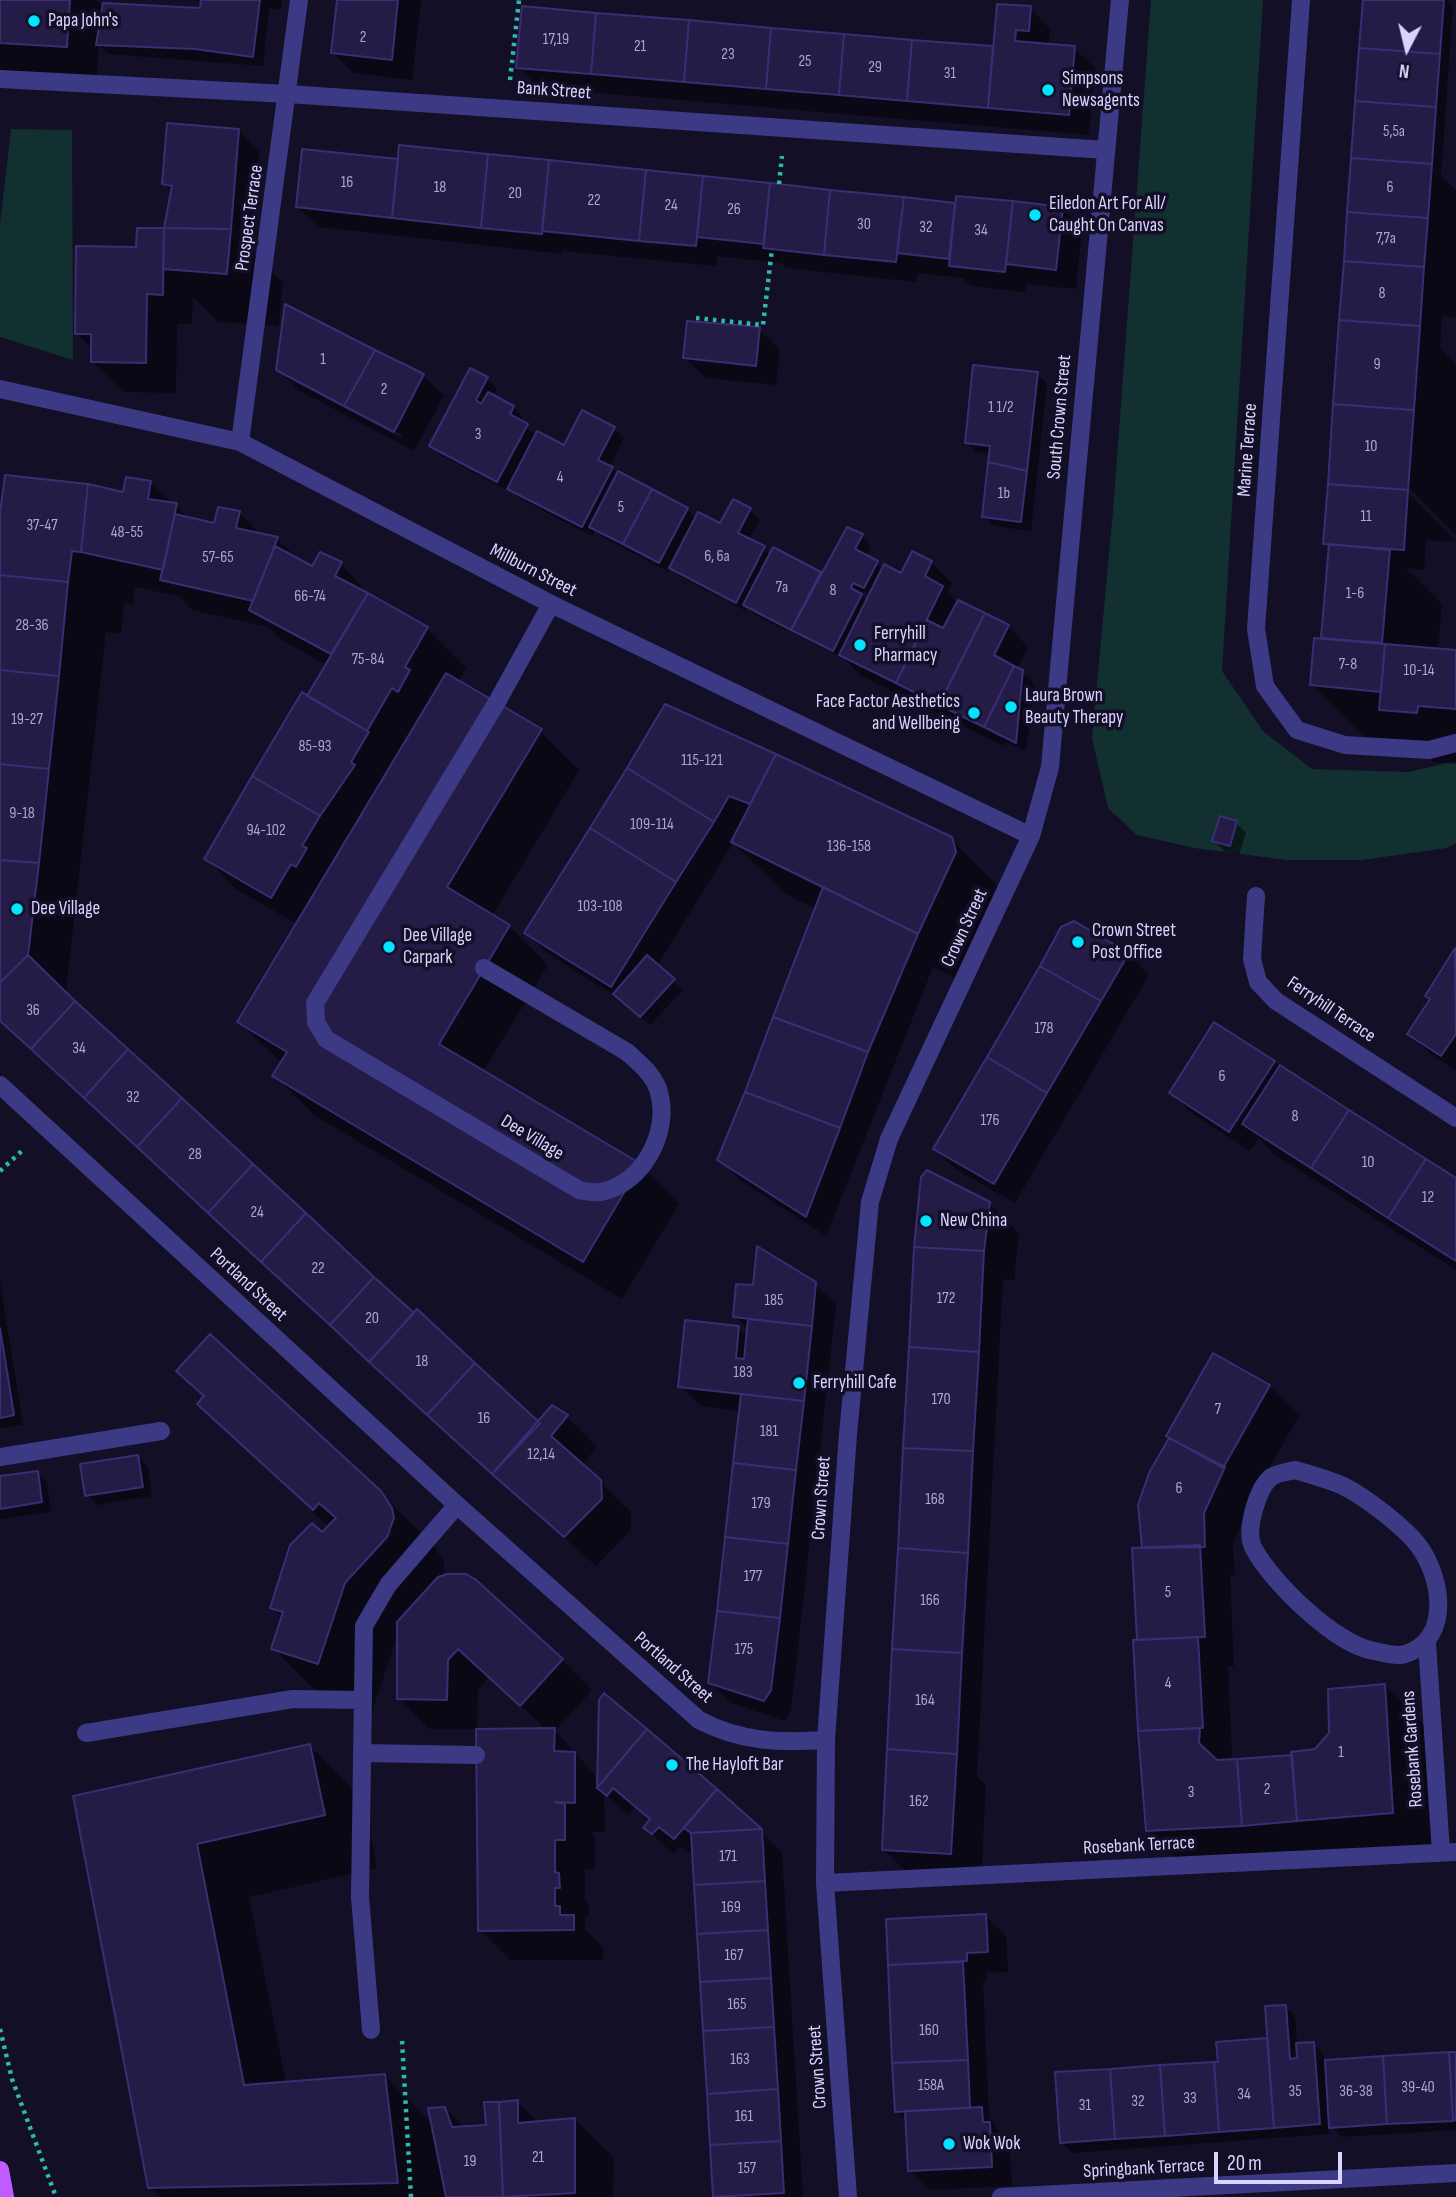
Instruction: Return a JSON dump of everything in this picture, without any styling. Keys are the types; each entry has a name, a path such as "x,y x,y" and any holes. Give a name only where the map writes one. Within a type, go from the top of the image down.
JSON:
{"main road":[{"path":"0,2170 5,2197"}],"street":[{"name":"Prospect Terrace","path":"240,442 299,0"},
{"name":"South Crown Street","path":"1031,836 1050,767 1119,0"},
{"name":"Marine Terrace","path":"1301,0 1256,629 1265,686 1297,730 1345,745 1429,750 1456,743"},
{"name":"Bank Street","path":"0,80 288,94 1105,150"},
{"name":"Millburn Street","path":"0,389 240,442 551,604 1031,836"},
{"name":"Dee Village","path":"484,968 627,1052 645,1068 658,1090 661,1113 657,1140 647,1160 620,1186 598,1192 579,1190 326,1038 316,1022 315,1003 481,730 551,604"},
{"name":"Crown Street","path":"848,2197 825,1883 826,1740 848,1434 870,1202 889,1139 1031,836"},
{"name":"Ferryhill Terrace","path":"1256,896 1252,959 1258,982 1276,1001 1456,1118"},
{"name":"Portland Street","path":"4,1093 457,1505 699,1720 724,1733 751,1740 826,1740"},
{"path":"0,1457 161,1431"},
{"name":"Rosebank Gardens","path":"1427,1643 1403,1656 1357,1648 1312,1614 1269,1571 1251,1544 1255,1499 1272,1477 1295,1470 1339,1483 1414,1540 1437,1577 1438,1618 1427,1643 1449,1852"},
{"path":"370,2030 360,1897 364,1626 388,1585 457,1505"},
{"path":"86,1733 293,1699 363,1700"},
{"path":"362,1753 476,1755"},
{"name":"Rosebank Terrace","path":"825,1883 1449,1852"},
{"name":"Springbank Terrace","path":"1001,2197 1456,2173"}],"path":[{"path":"507,108 519,0"},
{"path":"696,318 764,325 772,249"},
{"path":"401,2028 411,2197"},
{"path":"0,2029 12,2078 56,2197"}],"green space":[{"path":"1151,0 1263,0 1222,671 1263,731 1312,769 1408,772 1456,761 1456,843 1447,848 1362,860 1287,860 1194,848 1137,835 1108,808 1092,738 1113,511"},
{"path":"11,129 72,130 73,360 0,337 0,224"}],"building":[{"name":"Papa John's","path":"0,0 70,0 67,47 0,43"},
{"path":"201,0 260,0 253,57 195,49 96,45 103,3 200,8"},
{"path":"337,0 398,0 392,60 331,53"},
{"path":"1363,0 1444,0 1440,54 1359,48"},
{"path":"997,4 1031,6 1029,31 1016,30 1015,41 1075,46 1069,115 988,108"},
{"path":"522,6 596,13 591,74 516,68"},
{"path":"596,13 689,20 684,82 591,74"},
{"path":"689,20 771,28 766,89 684,82"},
{"path":"771,28 844,34 839,95 766,89"},
{"path":"844,34 912,40 907,101 839,95"},
{"path":"912,40 993,46 988,108 907,101"},
{"path":"1359,48 1440,54 1436,107 1355,101"},
{"path":"1355,101 1436,107 1432,164 1351,158"},
{"path":"167,123 239,129 231,229 164,228 172,186 162,184"},
{"path":"399,145 488,154 481,228 392,218"},
{"path":"302,149 398,159 392,218 296,207"},
{"path":"488,154 549,160 542,234 481,228"},
{"path":"1351,158 1432,164 1428,218 1347,212"},
{"path":"549,160 646,170 639,241 542,231"},
{"path":"646,170 703,176 696,246 639,241"},
{"path":"703,176 770,183 764,244 697,237"},
{"path":"770,183 830,190 824,255 763,248"},
{"path":"830,190 904,197 896,262 824,255"},
{"path":"956,196 1013,201 1005,272 949,266"},
{"path":"904,197 955,203 949,259 897,253"},
{"path":"1013,201 1063,207 1056,270 1006,264"},
{"path":"1347,212 1428,218 1424,267 1344,261"},
{"path":"137,228 164,228 163,295 147,294 146,363 91,362 91,334 75,334 76,246 136,247"},
{"path":"164,228 231,229 227,274 163,269"},
{"path":"1344,261 1424,267 1420,326 1339,320"},
{"path":"285,304 375,350 344,406 276,370"},
{"path":"1339,320 1420,326 1414,410 1333,404"},
{"path":"687,321 760,327 756,366 683,358"},
{"path":"375,350 424,374 394,432 344,406"},
{"path":"973,365 1038,372 1027,471 988,462 990,446 965,443"},
{"path":"470,368 488,377 476,400 481,404 488,392 514,406 510,414 528,424 497,482 429,446"},
{"path":"1333,404 1414,410 1408,490 1328,484"},
{"path":"582,410 615,427 598,460 613,467 582,527 507,489 537,431 564,445"},
{"path":"988,462 1027,471 1021,522 982,517"},
{"path":"618,471 652,489 623,544 589,527"},
{"path":"5,475 88,484 81,552 72,551 68,582 0,575 0,513"},
{"path":"126,477 151,481 148,499 177,503 163,570 81,552 88,484 123,492"},
{"path":"1328,484 1408,490 1404,550 1323,544"},
{"path":"652,489 688,508 659,563 623,544"},
{"path":"733,499 751,508 738,533 765,546 736,603 669,568 698,512 720,523"},
{"path":"218,507 240,511 236,528 278,537 253,601 160,580 175,514 214,523"},
{"path":"847,527 863,534 855,549 878,561 864,588 853,583 851,588 862,594 833,651 791,630"},
{"path":"1329,544 1390,550 1382,643 1321,638"},
{"path":"275,546 312,566 320,552 342,562 335,576 368,593 331,654 249,610"},
{"path":"773,547 821,572 791,630 743,605"},
{"path":"912,551 932,561 925,576 943,586 896,683 839,655 884,564 901,573"},
{"path":"0,575 68,582 59,676 0,670"},
{"path":"368,593 428,627 405,667 410,670 398,692 392,688 367,731 307,696"},
{"path":"958,600 985,613 939,705 896,683 927,620 943,628"},
{"path":"985,613 1009,625 994,655 1014,666 984,727 939,705"},
{"path":"1314,638 1385,644 1381,692 1310,685"},
{"path":"1385,644 1456,650 1456,709 1418,706 1417,713 1379,710"},
{"path":"1014,666 1023,670 1016,743 984,727"},
{"path":"0,670 59,676 49,769 0,764"},
{"name":"Dee Village Carpark","path":"446,673 542,729 447,887 510,925 439,1044 641,1164 583,1262 272,1076 287,1052 237,1022"},
{"path":"302,692 369,732 351,762 355,765 320,816 252,776"},
{"path":"665,704 776,754 750,804 729,796 714,822 627,768"},
{"path":"776,754 952,837 956,852 918,934 731,842"},
{"path":"0,764 49,769 39,863 0,860"},
{"path":"627,768 714,822 676,882 590,828"},
{"path":"252,776 320,816 302,846 307,848 296,867 291,864 271,898 204,859"},
{"path":"1220,816 1237,821 1230,846 1212,841"},
{"path":"590,828 676,882 611,987 524,933"},
{"name":"Dee Village","path":"0,860 39,863 28,955 0,983"},
{"path":"823,887 918,934 868,1052 773,1017"},
{"path":"1074,921 1129,953 1101,1001 1040,966 1061,927"},
{"path":"1455,948 1456,1034 1441,1056 1407,1034 1430,999 1425,996"},
{"path":"28,955 75,1001 31,1049 0,1021 0,983"},
{"path":"647,955 675,979 640,1017 613,994"},
{"path":"1040,966 1101,1001 1047,1093 987,1057"},
{"path":"75,1001 128,1049 84,1098 31,1049"},
{"path":"773,1017 868,1052 840,1128 745,1092"},
{"path":"1214,1022 1275,1061 1229,1132 1169,1093"},
{"path":"128,1049 182,1098 137,1147 84,1098"},
{"path":"987,1057 1047,1093 994,1184 933,1149"},
{"path":"1280,1065 1349,1110 1311,1168 1242,1124"},
{"path":"745,1092 840,1128 806,1217 717,1160"},
{"path":"182,1098 253,1164 208,1213 137,1147"},
{"path":"1349,1110 1426,1159 1388,1218 1311,1168"},
{"path":"1426,1159 1456,1178 1456,1261 1388,1218"},
{"path":"253,1164 306,1213 261,1262 208,1213"},
{"path":"927,1170 990,1202 984,1251 914,1247 921,1177"},
{"path":"306,1213 374,1277 330,1325 261,1262"},
{"path":"757,1246 816,1282 812,1326 733,1317 736,1284 753,1285"},
{"path":"914,1247 984,1251 979,1352 909,1347"},
{"path":"374,1277 414,1313 369,1362 330,1325"},
{"path":"417,1309 475,1363 427,1415 369,1362"},
{"path":"748,1319 812,1326 804,1401 678,1387 685,1320 739,1326 736,1358 744,1359"},
{"path":"0,1328 14,1415 0,1418"},
{"path":"210,1334 381,1491 392,1508 394,1518 387,1537 345,1583 318,1664 271,1649 283,1612 270,1608 290,1545 312,1523 322,1532 336,1518 319,1503 313,1510 197,1404 204,1396 176,1371"},
{"path":"909,1347 979,1352 973,1451 903,1448"},
{"path":"1213,1353 1270,1385 1223,1468 1166,1436"},
{"path":"475,1363 540,1423 492,1474 427,1415"},
{"path":"741,1394 804,1401 796,1470 733,1463"},
{"path":"552,1405 568,1415 551,1436 601,1480 602,1499 564,1537 492,1474"},
{"path":"1169,1438 1225,1467 1204,1513 1205,1547 1142,1548 1138,1505 1149,1473"},
{"path":"903,1448 973,1451 968,1553 898,1548"},
{"path":"138,1455 143,1487 85,1496 80,1464"},
{"path":"733,1463 796,1470 788,1544 725,1537"},
{"path":"38,1471 42,1502 0,1509 0,1476"},
{"path":"725,1537 788,1544 780,1618 717,1611"},
{"path":"1200,1545 1205,1637 1137,1640 1132,1548"},
{"path":"898,1548 968,1553 962,1653 892,1649"},
{"path":"466,1574 475,1579 563,1659 520,1706 458,1649 448,1660 447,1700 397,1699 397,1622 438,1577"},
{"path":"717,1611 780,1618 771,1690 764,1701 708,1683"},
{"path":"1198,1637 1203,1728 1138,1731 1133,1640"},
{"path":"892,1649 962,1653 957,1754 887,1749"},
{"path":"1385,1684 1393,1813 1297,1821 1291,1752 1315,1749 1329,1733 1328,1689"},
{"path":"604,1693 647,1729 597,1788 599,1700"},
{"path":"555,1728 554,1751 575,1752 575,1803 555,1802 565,1804 565,1840 555,1840 555,1872 559,1873 560,1888 555,1888 555,1906 560,1906 560,1915 574,1915 574,1930 478,1931 476,1729"},
{"path":"1200,1728 1199,1743 1217,1760 1237,1759 1242,1826 1146,1831 1138,1731"},
{"path":"647,1729 717,1789 674,1839 659,1827 652,1834 643,1828 650,1819 613,1788 607,1796 597,1788"},
{"path":"310,1744 325,1815 197,1844 244,2085 385,2074 398,2183 148,2188 73,1796"},
{"path":"887,1749 957,1754 951,1854 882,1850"},
{"path":"1292,1755 1297,1821 1242,1826 1237,1759"},
{"path":"717,1789 762,1829 691,1833 684,1828"},
{"path":"762,1829 765,1881 694,1885 691,1833"},
{"path":"765,1881 768,1930 697,1934 694,1885"},
{"path":"986,1914 988,1952 967,1953 967,1961 888,1965 886,1919"},
{"path":"768,1930 771,1978 700,1982 697,1934"},
{"path":"963,1962 968,2060 892,2063 888,1965"},
{"path":"771,1978 774,2027 703,2031 700,1982"},
{"path":"1286,2005 1290,2059 1297,2058 1296,2043 1314,2042 1320,2124 1274,2128 1265,2006"},
{"path":"774,2027 778,2089 707,2094 703,2031"},
{"path":"1267,2038 1274,2128 1219,2132 1214,2062 1218,2062 1216,2042"},
{"path":"1449,2052 1453,2121 1387,2124 1383,2056"},
{"path":"1449,2052 1456,2052 1456,2120 1453,2121"},
{"path":"1383,2056 1387,2124 1329,2128 1325,2060"},
{"path":"968,2060 970,2108 895,2112 892,2063"},
{"path":"1214,2062 1219,2132 1165,2136 1160,2065"},
{"path":"1160,2065 1165,2136 1115,2139 1110,2069"},
{"path":"1110,2069 1115,2139 1060,2143 1055,2072"},
{"path":"778,2089 781,2141 710,2145 707,2094"},
{"path":"518,2100 518,2123 575,2118 575,2193 503,2197 499,2102"},
{"path":"484,2102 499,2102 503,2197 446,2197 428,2108 445,2107 452,2127 486,2125"},
{"name":"Wok Wok","path":"982,2107 983,2122 990,2122 992,2167 908,2171 905,2111"},
{"path":"781,2141 784,2193 713,2197 710,2145"}],"place":[{"name":"Papa John's","path":"34,21"},
{"name":"Simpsons Newsagents","path":"1048,90"},
{"name":"Eiledon Art For All/ Caught On Canvas","path":"1035,215"},
{"name":"Ferryhill Pharmacy","path":"860,645"},
{"name":"Laura Brown Beauty Therapy","path":"1011,707"},
{"name":"Face Factor Aesthetics and Wellbeing","path":"974,713"},
{"name":"Dee Village","path":"17,909"},
{"name":"Crown Street Post Office","path":"1078,942"},
{"name":"Dee Village Carpark","path":"389,947"},
{"name":"New China","path":"926,1221"},
{"name":"Ferryhill Cafe","path":"799,1383"},
{"name":"The Hayloft Bar","path":"672,1765"},
{"name":"Wok Wok","path":"949,2144"}]}
